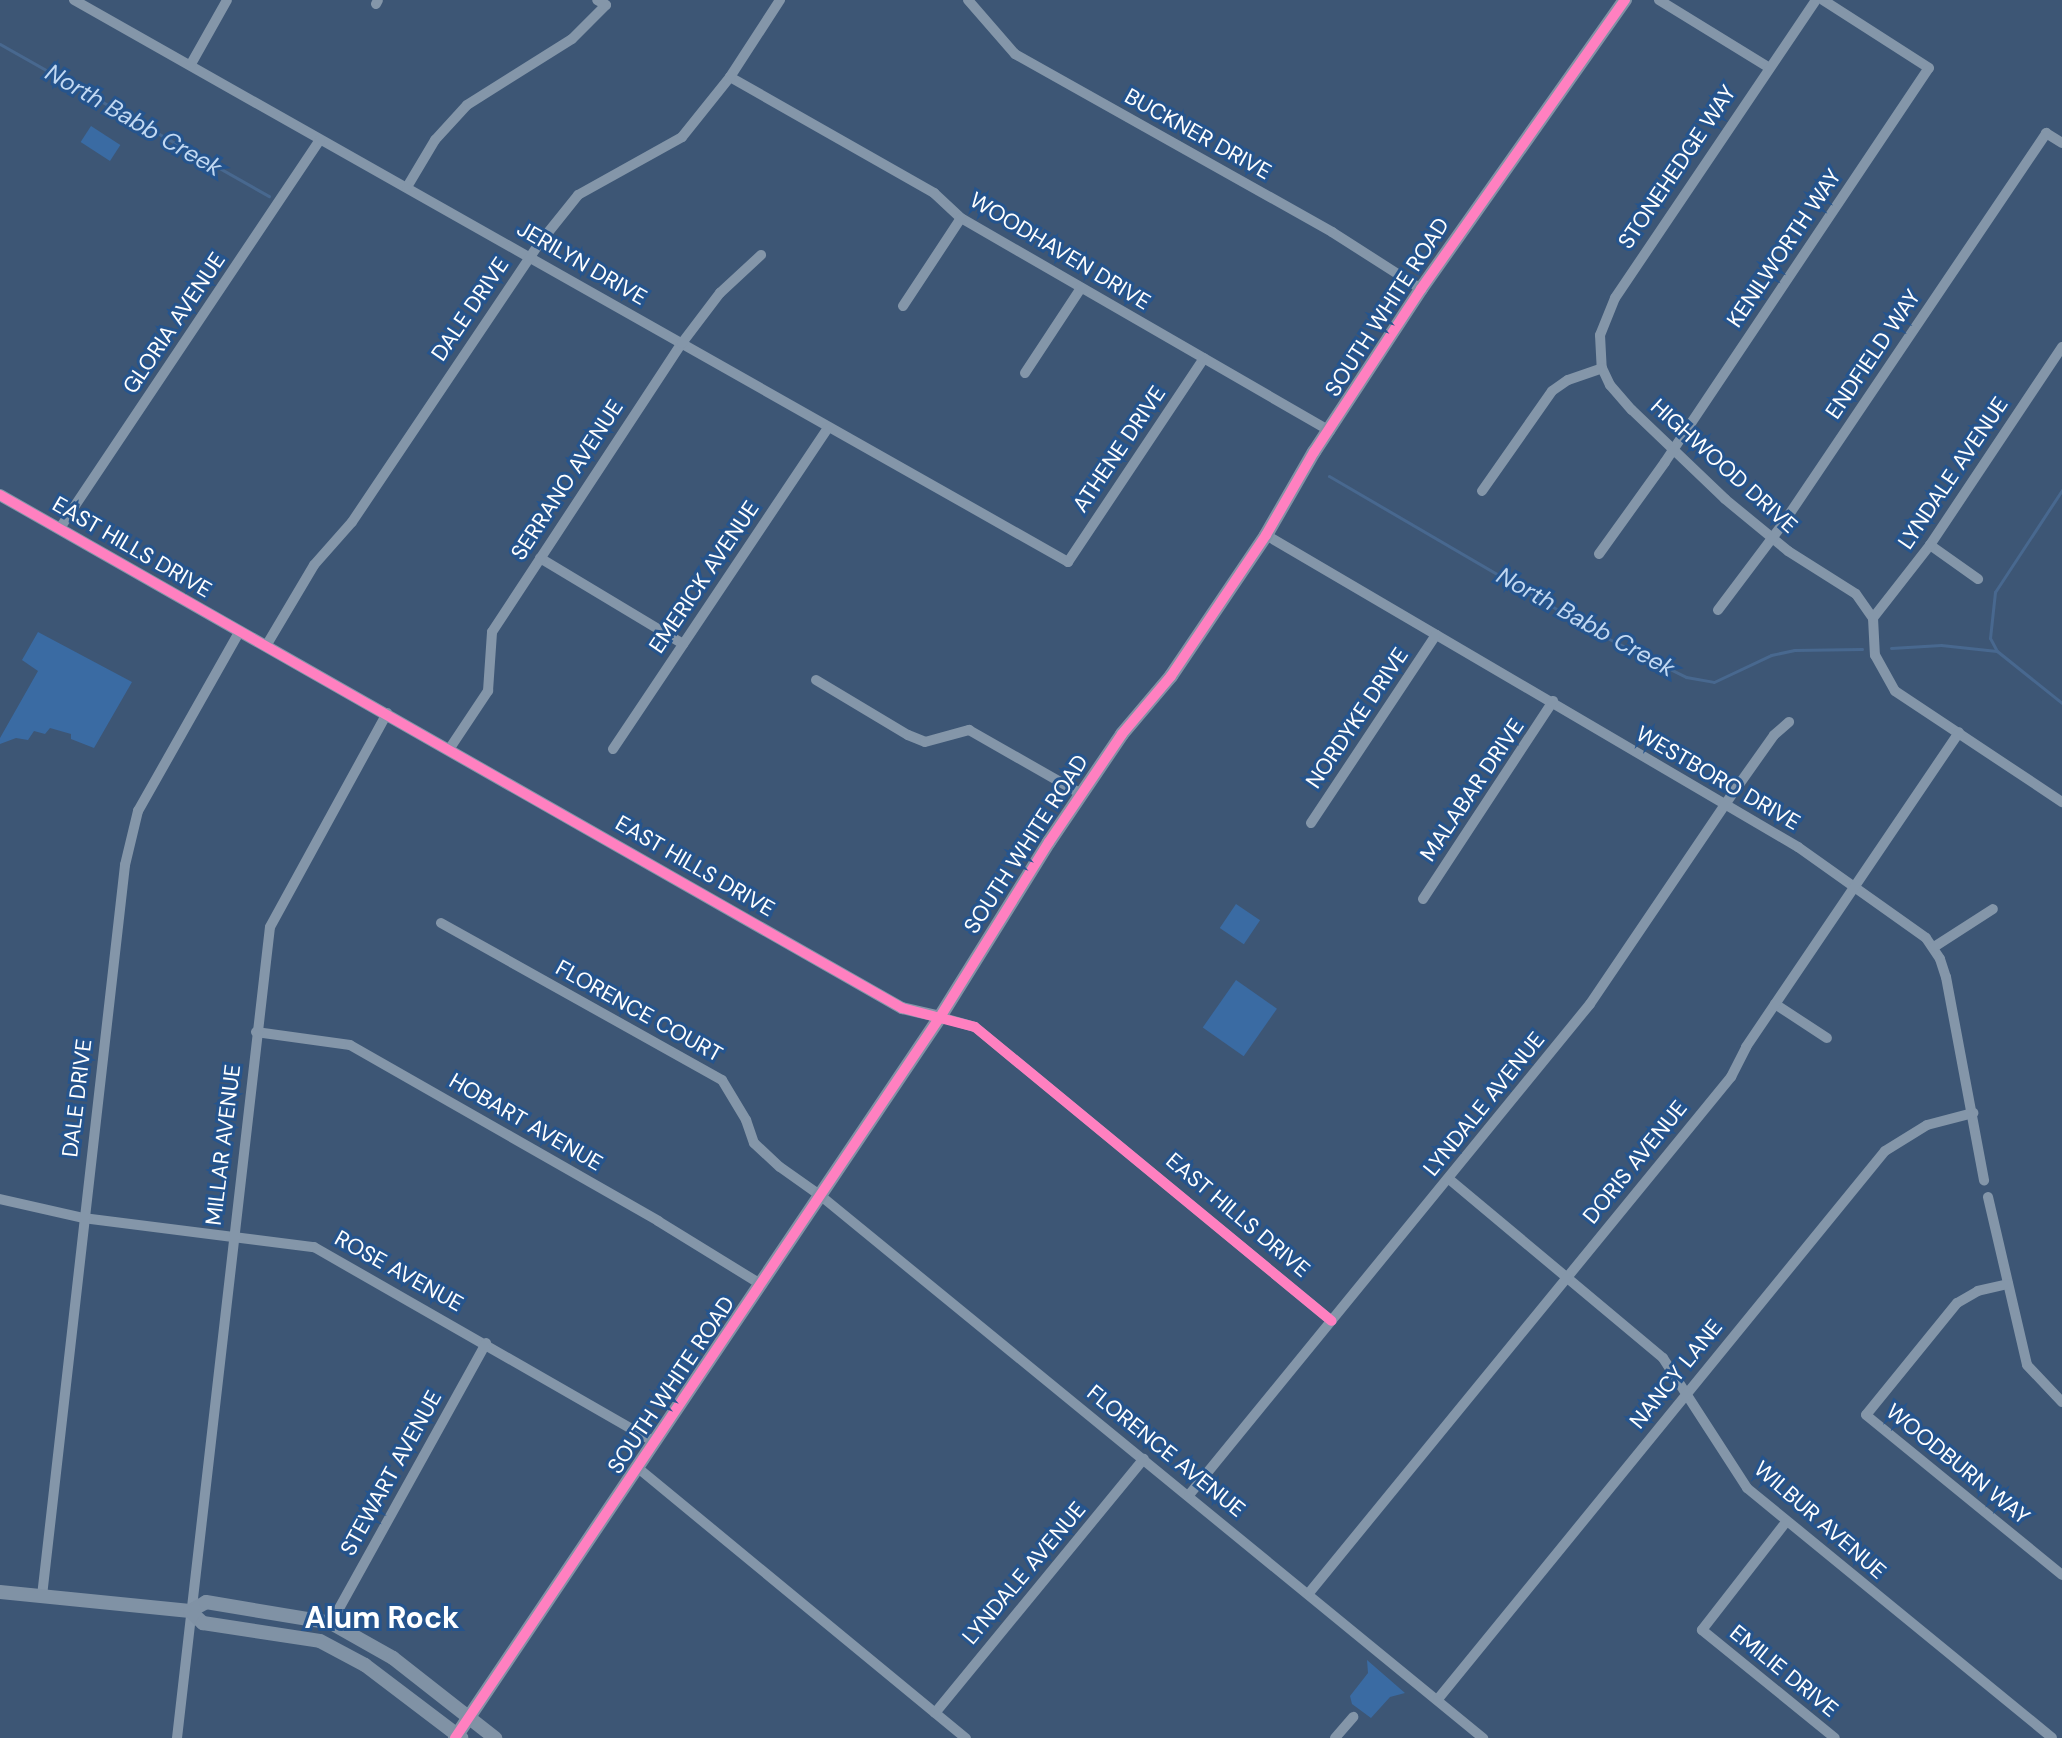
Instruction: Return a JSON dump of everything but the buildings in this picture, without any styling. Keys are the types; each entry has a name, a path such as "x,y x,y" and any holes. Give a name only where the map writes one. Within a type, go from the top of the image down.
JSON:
{"main road":[{"name":"SOUTH WHITE ROAD","path":"458,1737 940,1017 1000,916 1081,794 1122,734 1171,676 1266,535 1421,289 1625,0"},
{"path":"0,1592 190,1611 206,1602 331,1623 393,1658 470,1715 495,1738"},
{"path":"190,1611 203,1623 320,1641 365,1665 458,1737"},
{"path":"320,1641 331,1623"}],"street":[{"name":"JERILYN DRIVE","path":"74,0 1068,562"},
{"path":"191,64 227,0"},
{"name":"DALE DRIVE","path":"266,646 314,565 352,522 530,256 578,195 682,137 730,77 780,0"},
{"name":"BUCKNER DRIVE","path":"968,0 1015,54 1332,232 1421,289"},
{"path":"1659,0 1768,67"},
{"name":"STONEHEDGE WAY","path":"1602,368 1600,335 1615,298 1816,0"},
{"name":"KENILWORTH WAY","path":"1599,554 1929,68 1823,0"},
{"path":"407,187 435,140 467,105 572,39 601,3"},
{"name":"WOODHAVEN DRIVE","path":"730,77 934,193 961,218 1330,431"},
{"name":"ENDFIELD WAY","path":"1718,610 1772,539 2046,133 2062,143"},
{"name":"GLORIA AVENUE","path":"60,528 320,140"},
{"path":"903,306 961,218"},
{"name":"SERRANO AVENUE","path":"450,748 488,691 492,632 682,343 720,293 761,255"},
{"path":"1025,373 1081,288"},
{"name":"LYNDALE AVENUE","path":"1873,618 1930,545 2062,347"},
{"name":"ATHENE DRIVE","path":"1068,562 1204,358"},
{"path":"1482,491 1552,391 1568,380 1602,368"},
{"name":"HIGHWOOD DRIVE","path":"1602,368 1610,385 1673,449 1772,539 1856,594 1873,618"},
{"name":"EMERICK AVENUE","path":"613,749 828,428"},
{"name":"EAST HILLS DRIVE","path":"0,495 450,748 902,1008 975,1027 1332,1321"},
{"name":"WESTBORO DRIVE","path":"1266,535 1553,701 1856,885 1913,926 1934,947 1946,977 1984,1180"},
{"path":"1930,545 1978,579"},
{"path":"540,558 683,644"},
{"path":"1873,618 1875,655 1895,691 2062,802"},
{"name":"DALE DRIVE","path":"42,1596 125,865 138,811 240,631"},
{"name":"NORDYKE DRIVE","path":"1311,823 1436,635"},
{"path":"816,680 925,742 969,730 1081,794"},
{"name":"MALABAR DRIVE","path":"1423,899 1553,701"},
{"name":"MILLAR AVENUE","path":"177,1738 270,927 387,713"},
{"name":"LYNDALE AVENUE","path":"1189,1495 1590,1004 1774,735 1789,722"},
{"name":"DORIS AVENUE","path":"1309,1593 1731,1077 1775,1004 1959,732"},
{"path":"1934,947 1993,909"},
{"name":"FLORENCE COURT","path":"441,923 722,1080 746,1120 754,1143 780,1167 821,1196"},
{"path":"1775,1004 1827,1038"},
{"name":"HOBART AVENUE","path":"256,1032 350,1045 672,1229 762,1285"},
{"name":"NANCY LANE","path":"1438,1699 1885,1151 1927,1125 1973,1113"},
{"name":"WILBUR AVENUE","path":"1449,1179 1663,1358 1747,1488 2052,1738"},
{"name":"FLORENCE AVENUE","path":"821,1196 1483,1738"},
{"path":"1988,1197 2027,1365 2062,1402"},
{"name":"ROSE AVENUE","path":"0,1199 83,1218 314,1247 655,1442"},
{"name":"WOODBURN WAY","path":"2008,1284 1978,1291 1957,1303 1866,1415 2062,1575"},
{"name":"STEWART AVENUE","path":"331,1623 486,1343"},
{"name":"LYNDALE AVENUE","path":"935,1713 1144,1459"},
{"path":"638,1468 966,1738"},
{"name":"EMILIE DRIVE","path":"1786,1522 1702,1630 1835,1738"},
{"path":"1335,1738 1353,1717"}],"shaded area":[{"path":"91,126 120,145 110,161 81,142"},
{"path":"38,632 132,682 94,748 71,739 71,734 50,728 45,734 34,731 28,740 16,738 0,744 0,738 38,671 22,660"},
{"path":"1236,904 1260,920 1244,944 1220,928"},
{"path":"1236,980 1277,1009 1244,1056 1203,1028"},
{"path":"1367,1660 1405,1693 1390,1697 1371,1718 1352,1704 1350,1696 1368,1673"}],"waterway":[{"name":"North Babb Creek","path":"0,44 269,196"},
{"name":"North Babb Creek","path":"1329,476 1603,636 1686,677 1714,682 1771,655 1794,650 1862,649"},
{"path":"2062,490 1995,592 1990,638 1997,651 2062,703"},
{"name":"North Babb Creek","path":"1891,648 1941,645 1997,651"}],"cycle path":[{"path":"455,1738 940,1017 1049,842 1122,734 1171,676 1266,535 1314,452 1421,289 1625,0"},
{"path":"0,495 902,1008 975,1027 1332,1321"}],"district":[{"name":"Alum Rock","path":"382,1618"}]}
